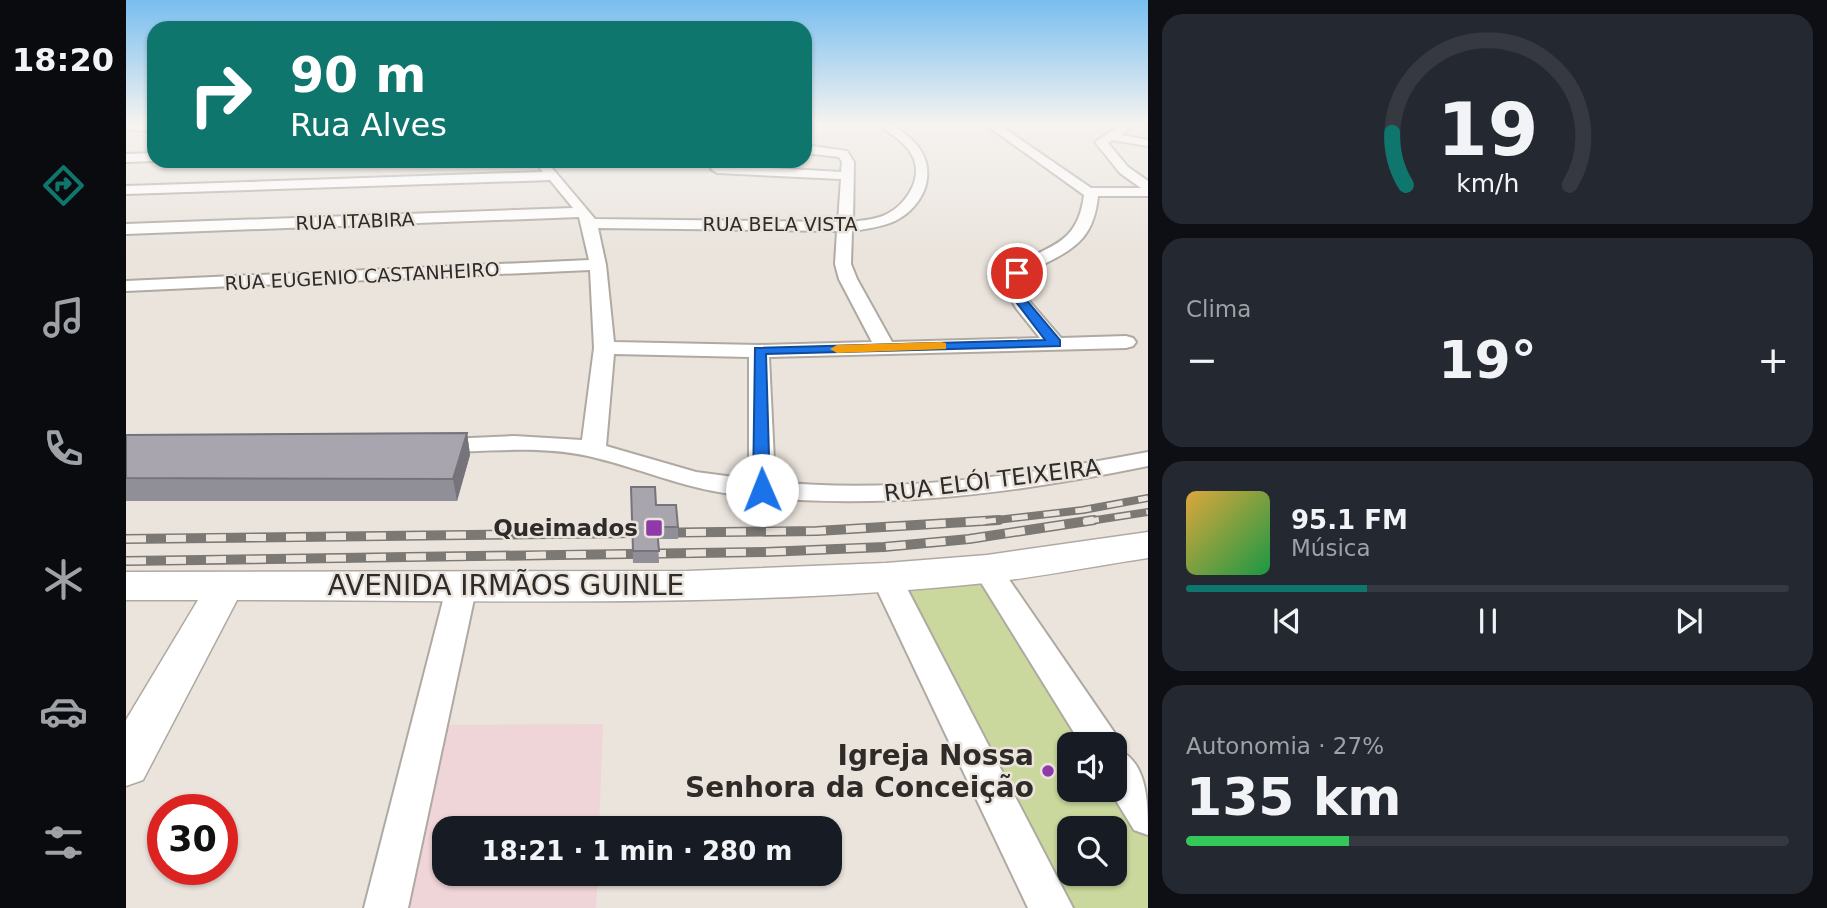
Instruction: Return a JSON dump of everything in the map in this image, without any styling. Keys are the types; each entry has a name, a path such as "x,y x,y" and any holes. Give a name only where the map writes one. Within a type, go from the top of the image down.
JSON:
{"main road":[{"name":"AVENIDA IRMÃOS GUINLE","path":"126,586 688,585 886,577 987,569 1148,545"},
{"path":"126,764 225,587"}],"street":[{"path":"848,166 842,257 845,271 885,348"},
{"name":"RUA BELA VISTA","path":"587,218 845,227 887,219 904,209 917,192 922,179 920,166"},
{"path":"1050,166 1090,195 1148,201"},
{"path":"1121,166 1148,189"},
{"path":"546,168 587,218 598,265 604,348 593,450"},
{"path":"717,169 848,176"},
{"path":"126,190 552,176"},
{"path":"1090,195 1148,189"},
{"path":"1055,343 1022,304 1012,284 1017,273 1054,254 1075,238 1083,228 1090,195"},
{"name":"RUA ITABIRA","path":"126,229 587,218"},
{"name":"RUA EUGENIO CASTANHEIRO","path":"126,286 598,265"},
{"path":"604,348 759,351 1126,342"},
{"path":"759,351 762,490"},
{"name":"RUA ELÓI TEIXEIRA","path":"416,445 547,445 593,450 678,477 762,490 858,494 942,491 1035,479 1148,459"},
{"path":"987,569 1093,732"},
{"path":"886,577 1051,908"},
{"path":"386,908 462,585"},
{"path":"1127,784 1148,816"}],"shaded area":[{"path":"603,724 599,816 432,816 432,886 597,886 596,908 405,908 445,725"}],"green space":[{"path":"987,569 1093,732 1057,732 1057,802 1127,802 1127,784 1148,816 1148,908 1051,908 886,577"}],"building":[{"path":"467,433 453,479 126,478 126,435"},
{"name":"Queimados","path":"631,487 655,487 656,505 676,505 678,527 657,527 659,551 633,551"}],"railway":[{"path":"995,520 1083,510 1148,498"},
{"path":"1083,522 1148,512"},
{"path":"126,539 817,531 995,520"},
{"path":"980,522 995,520"},
{"path":"126,561 766,552 884,547 969,539 1094,520"}],"slow traffic":[{"path":"837,349 941,346"}],"place":[{"name":"Queimados","path":"654,528"},
{"name":"Igreja Nossa Senhora da Conceição","path":"1048,771"}],"route":[{"path":"762,490 759,351 1055,343 1013,290 1013,278 1017,273"}]}
